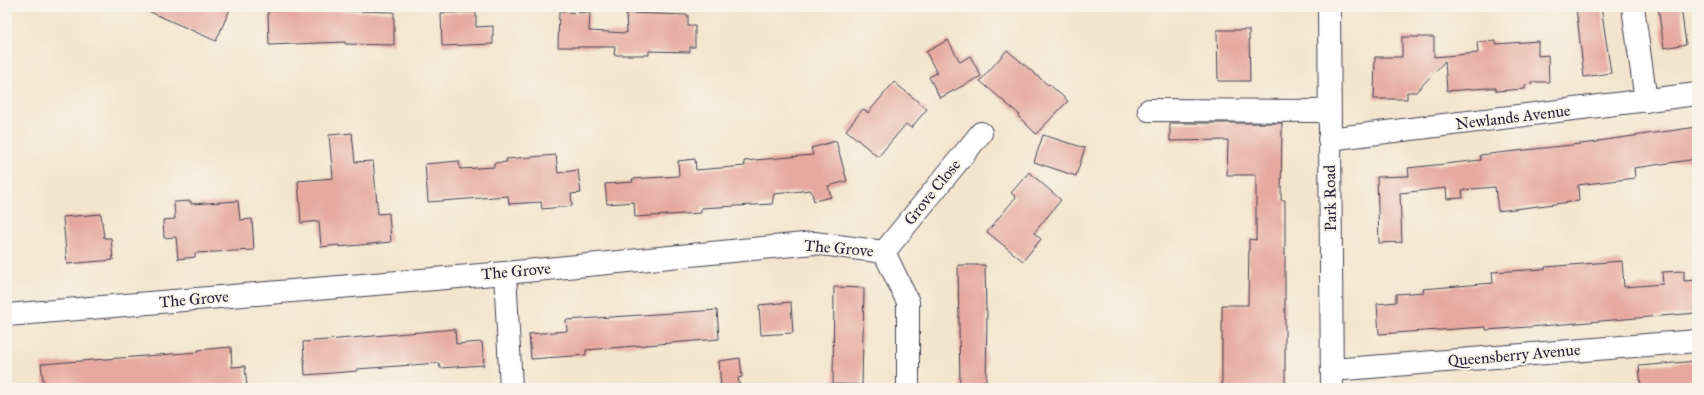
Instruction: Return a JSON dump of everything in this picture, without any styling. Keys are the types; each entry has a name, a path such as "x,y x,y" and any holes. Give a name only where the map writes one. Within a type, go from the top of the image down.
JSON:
{"street":[{"name":"Park Road","path":"1329,7 1332,379"},
{"path":"1633,7 1646,101"},
{"name":"Newlands Avenue","path":"1329,139 1697,94"},
{"path":"1149,110 1329,111"},
{"name":"Grove Close","path":"884,252 980,133"},
{"name":"The Grove","path":"7,315 505,272 814,243 884,252 908,302 908,388"},
{"path":"505,272 511,388"},
{"name":"Queensberry Avenue","path":"1332,379 1697,340"}],"building":[{"path":"139,7 231,7 216,41"},
{"path":"1576,7 1601,7 1611,73 1584,77"},
{"path":"1658,7 1681,7 1686,44 1664,48"},
{"path":"316,10 394,12 394,45 345,44 345,42 269,45 268,11"},
{"path":"476,12 476,27 493,26 493,44 442,46 441,13"},
{"path":"559,12 590,13 589,31 627,33 626,13 688,15 688,26 695,26 695,47 690,47 690,52 649,51 649,55 614,55 615,47 558,47"},
{"path":"1217,30 1249,30 1250,81 1218,81"},
{"path":"1402,37 1434,37 1434,57 1478,53 1477,42 1496,41 1496,44 1538,41 1538,56 1548,55 1549,82 1532,82 1532,84 1525,85 1525,89 1496,91 1496,88 1488,88 1447,91 1445,61 1416,92 1407,92 1407,99 1374,99 1375,57 1402,57"},
{"path":"948,40 960,62 970,56 981,76 940,98 929,77 937,73 926,52"},
{"path":"1007,50 1068,101 1036,134 1018,116 1020,115 980,81"},
{"path":"894,82 927,109 911,128 906,124 878,157 846,130 863,109 868,113"},
{"path":"1170,123 1282,123 1281,200 1285,200 1285,388 1222,388 1222,305 1248,305 1249,239 1256,240 1256,175 1227,175 1228,140 1170,141"},
{"path":"1697,127 1697,159 1634,168 1635,178 1578,185 1579,201 1498,211 1495,187 1462,190 1463,198 1447,199 1446,188 1400,193 1402,242 1379,243 1377,177 1409,176 1408,168 1481,160 1480,155 1598,142"},
{"path":"352,133 355,162 373,161 378,214 389,213 391,242 339,247 339,245 321,247 319,221 301,223 298,181 333,178 329,135"},
{"path":"1043,135 1085,148 1076,176 1034,162"},
{"path":"836,141 847,181 828,186 831,197 814,201 811,190 774,194 772,204 701,208 701,213 635,217 634,202 607,204 605,184 633,182 632,179 679,176 678,161 695,159 696,170 745,166 744,161 813,155 811,148"},
{"path":"556,155 558,173 578,170 581,193 571,194 572,206 542,209 541,202 509,204 508,196 428,202 425,164 459,161 460,169 494,167 494,163 507,162 506,159"},
{"path":"1029,172 1061,200 1034,233 1041,239 1023,261 987,232 1016,197 1011,193"},
{"path":"191,201 191,204 238,201 240,220 252,219 254,250 195,253 195,257 178,259 176,237 164,238 163,220 175,219 174,202"},
{"path":"101,214 104,238 111,238 113,260 67,264 63,217"},
{"path":"1622,261 1624,287 1663,284 1662,272 1684,271 1684,281 1697,280 1697,313 1486,330 1486,327 1379,334 1377,304 1396,302 1396,294 1424,292 1423,289 1493,283 1492,272 1545,269 1545,267"},
{"path":"958,265 985,265 987,310 986,388 960,388"},
{"path":"834,287 864,288 862,385 833,384"},
{"path":"791,302 793,333 761,335 759,305"},
{"path":"717,310 719,339 586,350 586,355 531,359 529,334 567,331 566,320"},
{"path":"455,329 456,344 482,342 484,365 440,368 439,363 357,369 358,371 305,375 303,342"},
{"path":"231,347 232,367 245,366 247,388 44,388 41,364 198,352 198,350"},
{"path":"740,358 742,377 738,378 740,388 721,388 719,361"},
{"path":"1697,361 1697,385 1641,388 1639,366"}]}
